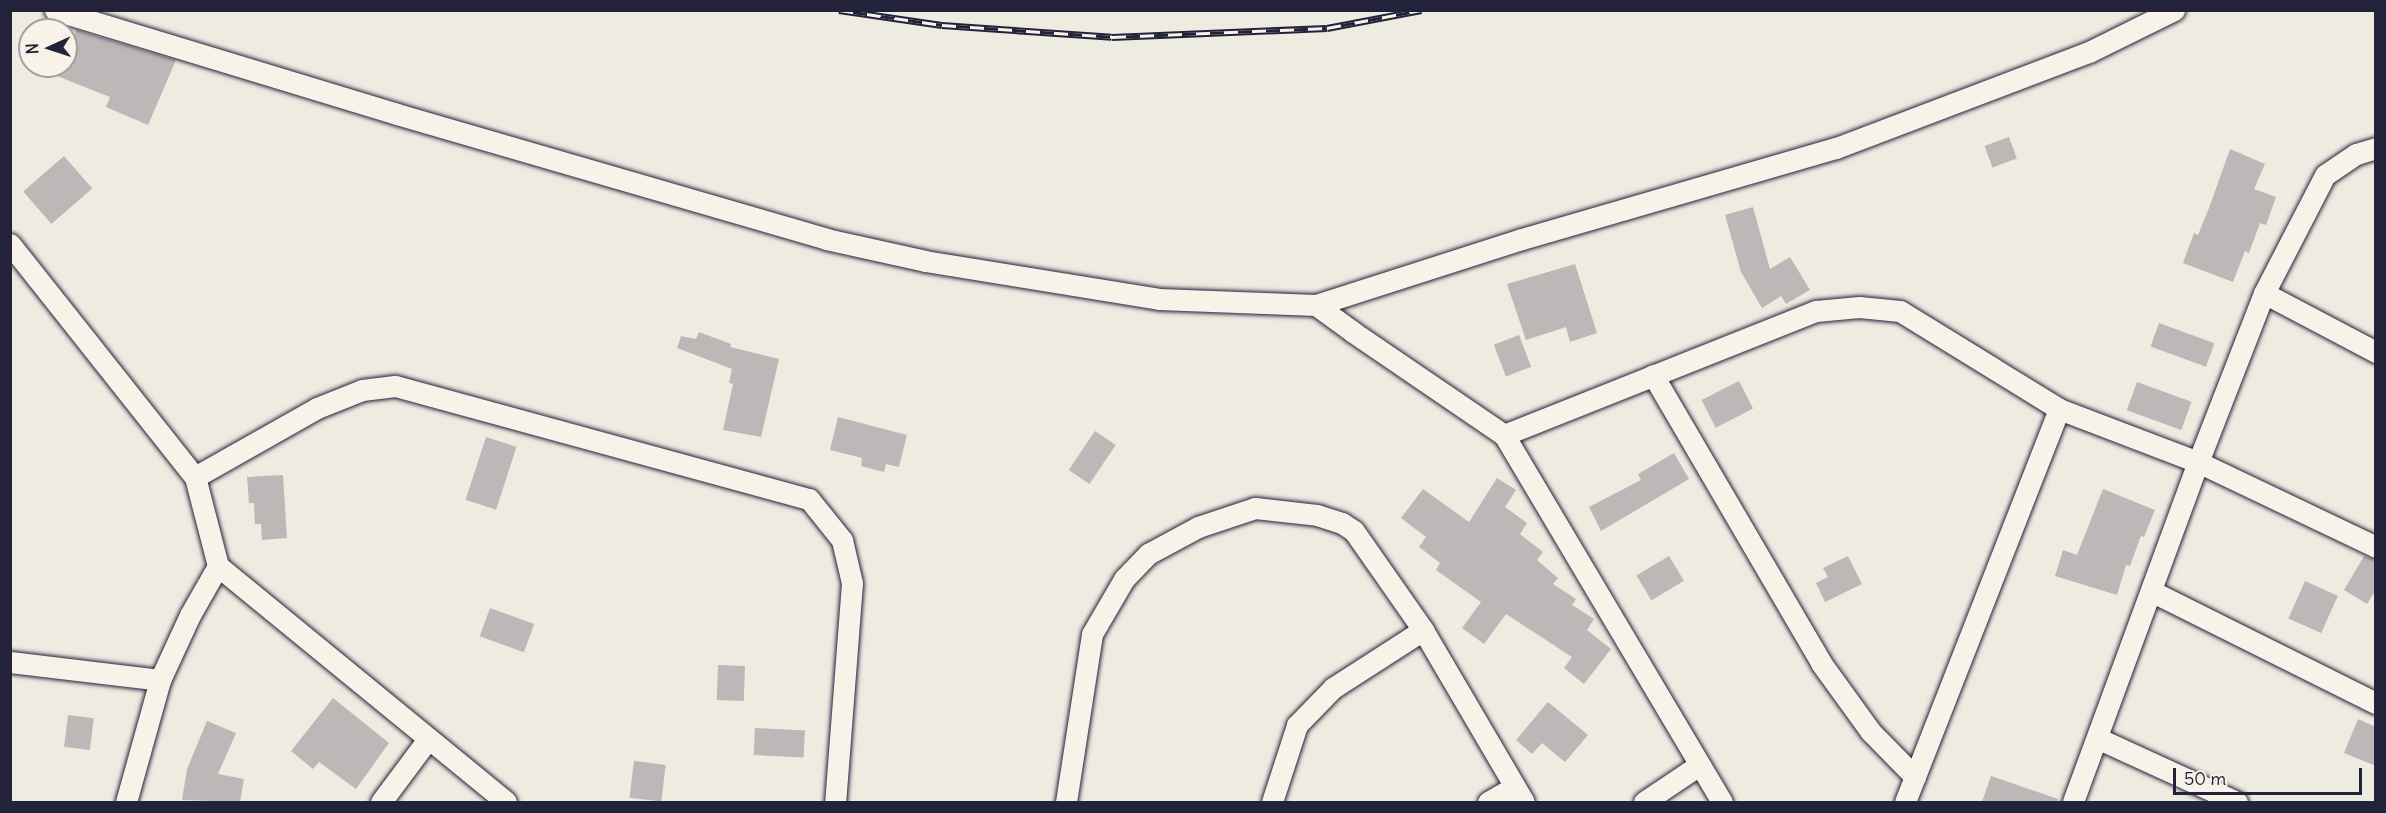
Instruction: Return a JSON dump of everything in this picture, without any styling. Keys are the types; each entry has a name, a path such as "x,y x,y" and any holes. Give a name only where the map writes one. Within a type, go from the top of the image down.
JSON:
{"street":[{"path":"56,10 408,117 826,239 925,261 1159,299 1316,305 1522,239 1836,148 2089,52 2174,10"},
{"path":"2073,802 2198,462 2264,293 2325,175 2356,154 2376,148"},
{"path":"10,244 195,477 218,566 506,802"},
{"path":"2264,293 2376,352"},
{"path":"1316,305 1504,435 1722,802"},
{"path":"1504,435 1816,311 1859,307 1900,311 2059,409 2198,462 2376,547"},
{"path":"1653,375 1821,663 1871,732 1915,777"},
{"path":"195,477 317,408 362,390 395,386 808,499 842,540 852,584 835,802"},
{"path":"1905,802 2059,409"},
{"path":"1066,802 1092,634 1124,579 1148,554 1198,527 1255,508 1317,515 1342,523 1354,531 1423,630 1519,795 1488,802"},
{"path":"126,802 160,680 190,615 218,566"},
{"path":"2151,591 2376,704"},
{"path":"1272,802 1297,725 1333,688 1423,630"},
{"path":"10,662 160,680"},
{"path":"2097,738 2237,802"},
{"path":"381,802 428,739"},
{"path":"1644,802 1699,765"}],"building":[{"path":"78,31 176,60 148,125 106,107 110,97 62,78 78,78"},
{"path":"2009,137 2017,159 1992,168 1985,146"},
{"path":"2230,149 2265,164 2254,189 2276,197 2266,225 2260,223 2249,253 2245,251 2233,282 2183,263 2194,233 2198,235"},
{"path":"64,156 92,188 51,224 23,191"},
{"path":"1753,207 1770,269 1790,257 1810,290 1786,304 1781,296 1762,308 1741,272 1725,215"},
{"path":"1575,264 1597,333 1570,342 1566,327 1526,340 1507,284"},
{"path":"2159,323 2214,343 2206,367 2150,346"},
{"path":"699,332 731,344 730,347 779,359 761,437 723,430 733,384 729,383 732,369 677,348 681,336 696,339"},
{"path":"1519,335 1531,367 1506,376 1494,345"},
{"path":"1739,381 1753,409 1716,428 1702,400"},
{"path":"2137,382 2192,402 2181,430 2127,410"},
{"path":"838,417 907,435 899,467 886,464 884,472 861,466 862,458 830,450"},
{"path":"1095,431 1116,445 1089,484 1069,470"},
{"path":"486,437 516,447 496,510 466,500"},
{"path":"1674,453 1689,479 1601,531 1589,507 1641,480 1638,474"},
{"path":"283,475 287,538 262,540 261,524 255,524 254,503 249,503 247,477"},
{"path":"1497,478 1516,490 1505,507 1527,523 1520,534 1543,552 1537,560 1558,578 1553,584 1576,599 1572,605 1594,619 1587,630 1611,649 1584,684 1564,668 1572,657 1506,614 1484,644 1462,628 1481,602 1436,570 1440,563 1419,547 1426,537 1401,518 1423,489 1469,522"},
{"path":"2103,489 2155,510 2144,537 2141,536 2130,566 2126,565 2117,595 2055,576 2063,550 2077,555"},
{"path":"1669,556 1684,581 1651,600 1636,576"},
{"path":"1848,556 1862,584 1825,602 1816,583 1828,577 1823,568"},
{"path":"2364,556 2376,560 2376,590 2367,604 2344,590"},
{"path":"2305,581 2338,596 2321,633 2288,618"},
{"path":"490,608 534,624 524,652 480,636"},
{"path":"718,665 745,666 744,701 717,700"},
{"path":"333,698 389,743 356,789 319,762 313,769 291,751"},
{"path":"1548,702 1588,735 1565,762 1542,743 1532,754 1516,740"},
{"path":"68,715 94,718 90,750 64,747"},
{"path":"2358,719 2376,727 2376,766 2344,753"},
{"path":"207,721 236,733 218,774 244,779 240,802 182,800 187,769"},
{"path":"755,728 805,731 804,758 754,755"},
{"path":"634,761 666,765 661,802 629,798"},
{"path":"1991,776 2058,799 2057,802 1982,802"}],"railway":[{"path":"839,10 942,25 1112,37 1327,28 1421,10"}]}
